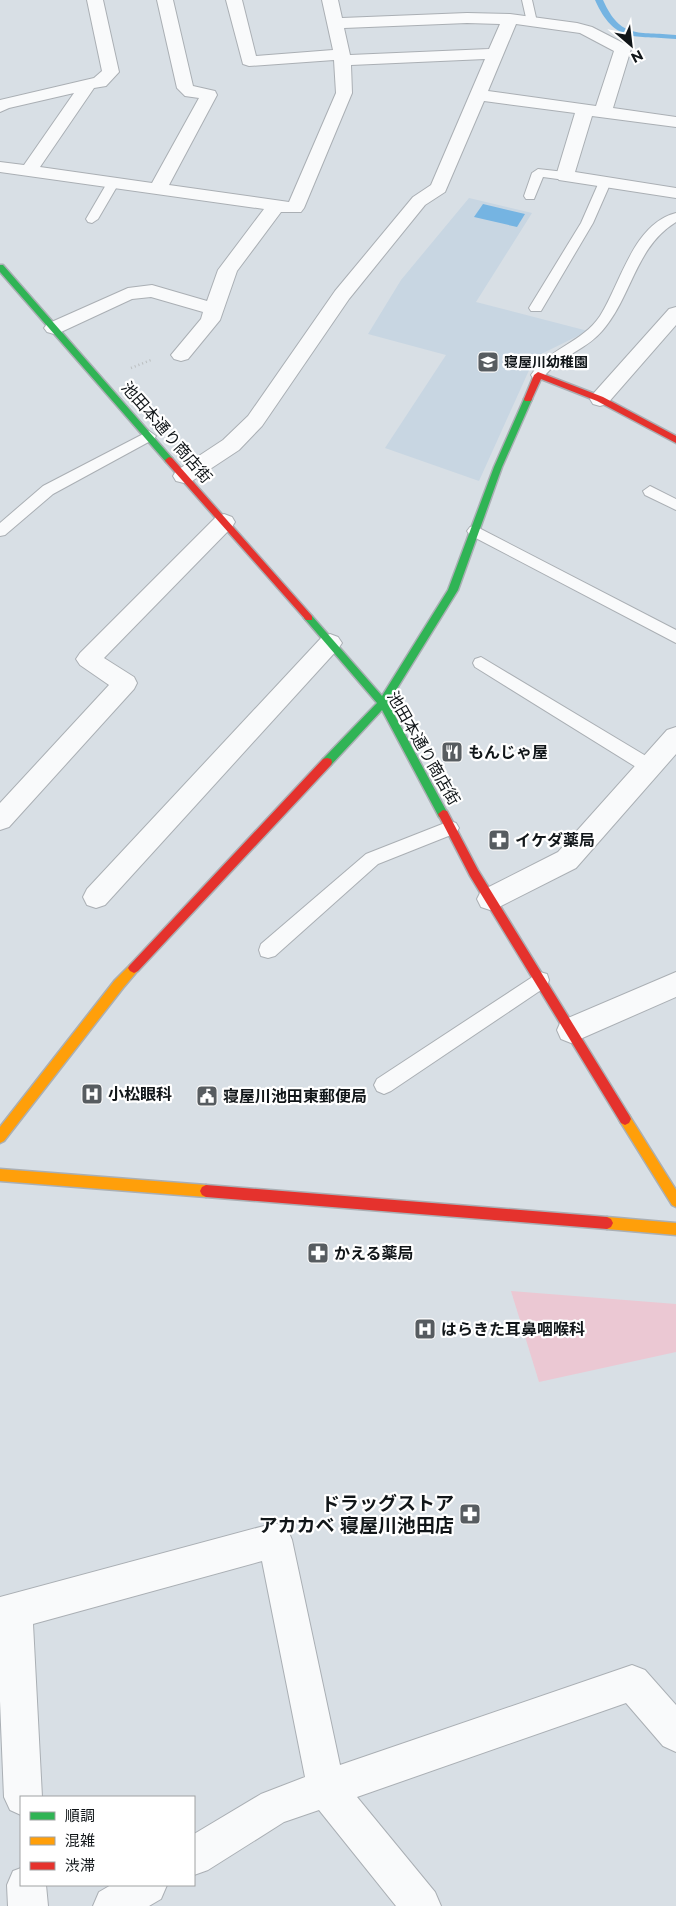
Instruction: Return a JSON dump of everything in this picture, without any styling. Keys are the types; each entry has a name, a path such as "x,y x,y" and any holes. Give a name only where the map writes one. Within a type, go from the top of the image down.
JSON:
{"street":[{"path":"0,107 2,104 100,82 111,72 95,0"},
{"path":"158,189 209,95 190,92 185,88 165,0"},
{"path":"234,0 249,61 495,54"},
{"path":"0,166 295,208 344,92 342,57 330,0"},
{"path":"336,24 467,18 532,22 571,26 586,30 623,48 603,112"},
{"path":"184,476 231,445 255,421 342,295 419,202 439,188 510,20"},
{"path":"29,170 89,84"},
{"path":"478,95 676,122"},
{"path":"585,110 564,176 676,193"},
{"path":"181,354 210,320 228,270 277,205"},
{"name":"池田本通り商店街","path":"0,267 383,703 490,899 673,1191"},
{"path":"54,328 128,294 152,291 214,309"},
{"path":"600,399 676,313"},
{"path":"0,1137 119,984 383,703 453,590 498,467 538,375 600,399 676,440"},
{"path":"0,820 125,683 88,659 224,522"},
{"path":"96,897 330,643"},
{"path":"490,899 567,860 676,738"},
{"path":"571,1030 676,984"},
{"path":"0,1175 676,1228"},
{"path":"23,1796 7,1613 275,1540 326,1789 421,1906"},
{"path":"195,1855 274,1807 632,1684 676,1733"},
{"path":"27,1886 28,1906"},
{"path":"113,1906 145,1886"}],"lane":[{"path":"527,0 532,22"},
{"path":"530,196 538,173 564,176"},
{"path":"92,219 113,182"},
{"path":"536,308 587,223 605,182"},
{"path":"538,375 545,363 560,351 590,336 604,318 651,235 676,217"},
{"path":"0,531 48,490 150,436"},
{"path":"650,491 676,506"},
{"path":"475,530 676,637"},
{"path":"481,663 650,767"},
{"path":"268,950 372,860 450,828"},
{"path":"384,1085 540,980"}],"path":[{"path":"100,380 162,356 181,354"}],"shaded area":[{"path":"469,198 532,213 476,302 588,331 535,357 479,481 385,448 446,355 368,334 401,280"},
{"path":"511,1291 676,1304 676,1352 539,1382"}],"water":[{"path":"483,204 525,214 517,227 474,217"}],"waterway":[{"path":"599,0 606,14 620,30 639,35 676,37"}],"traffic: fast":[{"path":"0,267 169,460"},
{"path":"327,762 383,703 453,590 498,467 528,399"},
{"path":"309,618 383,703 443,814"}],"traffic: slow":[{"path":"0,1137 119,984 134,968"},
{"path":"625,1119 676,1201"},
{"path":"0,1175 206,1191"},
{"path":"607,1223 676,1229"}],"traffic: jam":[{"path":"528,399 538,375 600,399 676,440"},
{"path":"169,460 309,618"},
{"path":"134,968 327,762"},
{"path":"443,814 474,873 625,1119"},
{"path":"206,1191 607,1223"}],"place":[{"name":"寝屋川幼稚園","path":"488,362"},
{"name":"もんじゃ屋","path":"452,752"},
{"name":"イケダ薬局","path":"499,840"},
{"name":"小松眼科","path":"92,1094"},
{"name":"寝屋川池田東郵便局","path":"207,1096"},
{"name":"かえる薬局","path":"318,1253"},
{"name":"はらきた耳鼻咽喉科","path":"425,1329"},
{"name":"ドラッグストア アカカベ 寝屋川池田店","path":"470,1514"}]}
